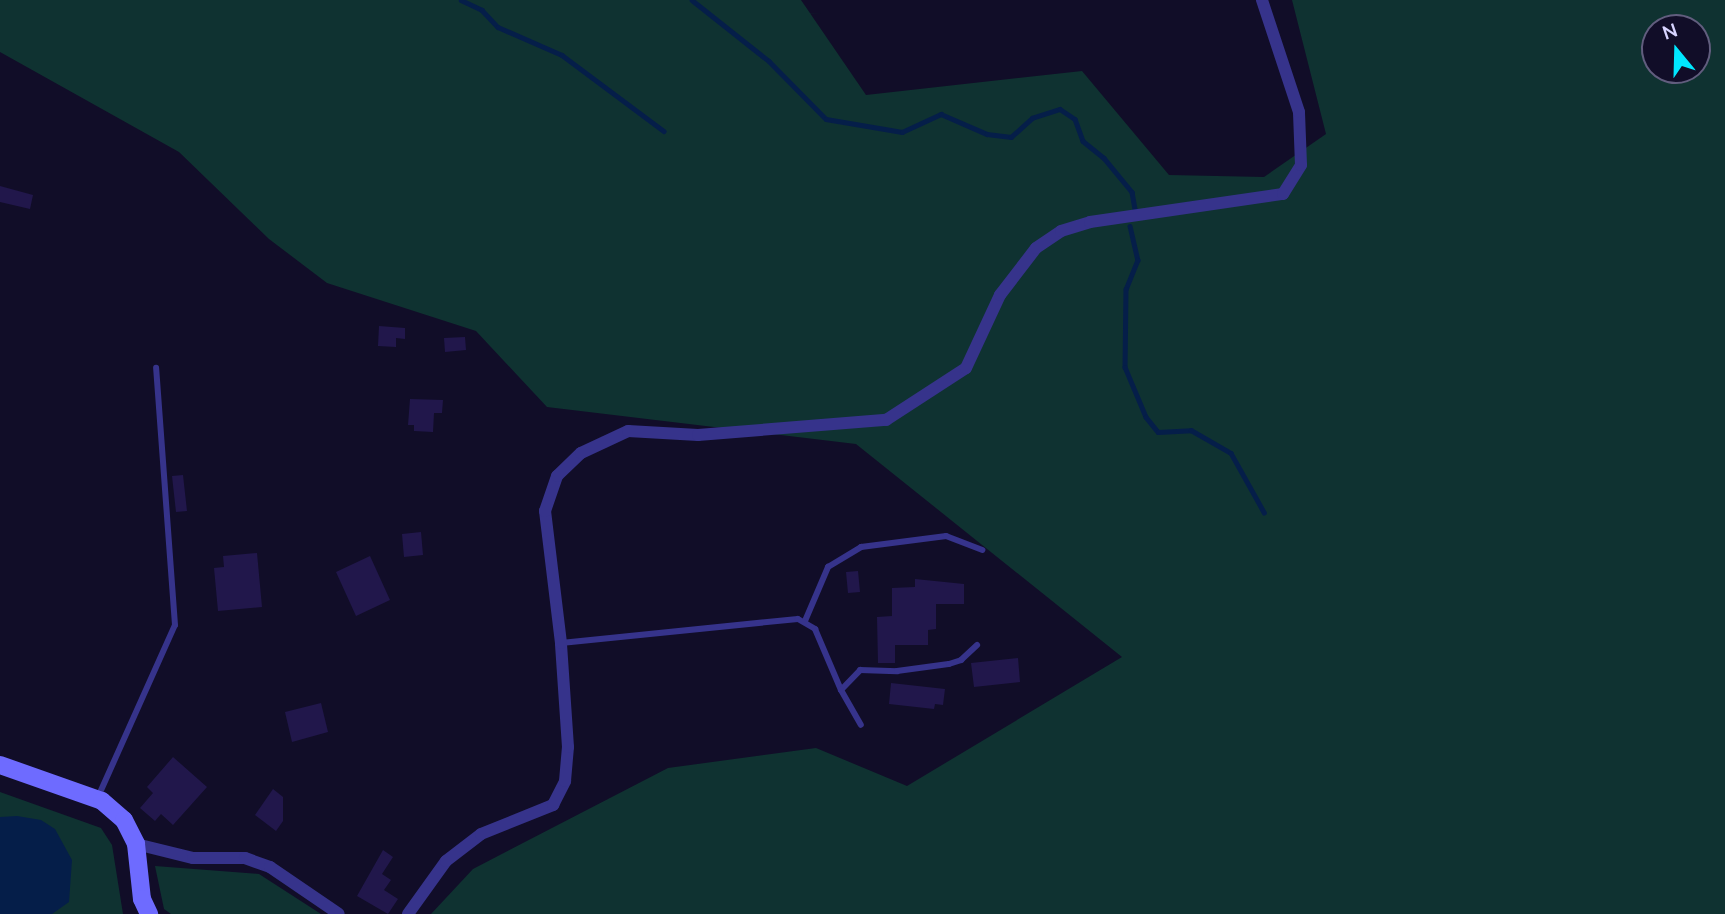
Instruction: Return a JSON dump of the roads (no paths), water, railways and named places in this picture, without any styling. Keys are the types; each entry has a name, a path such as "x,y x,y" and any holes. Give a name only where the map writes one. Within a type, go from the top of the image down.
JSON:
{"street":[{"path":"408,914 446,861 466,844 504,823 542,811 559,795 568,762 561,643 545,511 557,476 581,453 628,431 698,435 886,420 966,368 1000,295 1036,248 1061,231 1090,222 1283,194 1301,165 1299,112 1262,0"},
{"path":"0,765 97,799 124,820 136,844 142,899 149,914"},
{"path":"136,844 193,858 244,858 270,867 339,914"}],"lane":[{"path":"97,799 174,625 156,368"},
{"path":"804,621 828,566 861,547 946,536 982,550"},
{"path":"561,643 804,621"},
{"path":"804,621 821,640 831,675 861,725"},
{"path":"841,690 860,670 949,664 961,660 977,645"}],"water":[{"path":"17,816 41,820 55,829 72,860 69,902 52,914 0,914 0,817"}],"waterway":[{"path":"461,0 482,10 498,27 562,55 664,131"},
{"path":"692,0 769,61 826,119 902,132 941,114 987,134 1011,137 1032,118 1060,109 1075,119 1083,141 1104,158 1132,192 1135,209"},
{"path":"1130,226 1138,260 1126,289 1125,367 1146,417 1158,432 1191,430 1231,453 1264,512"}]}
